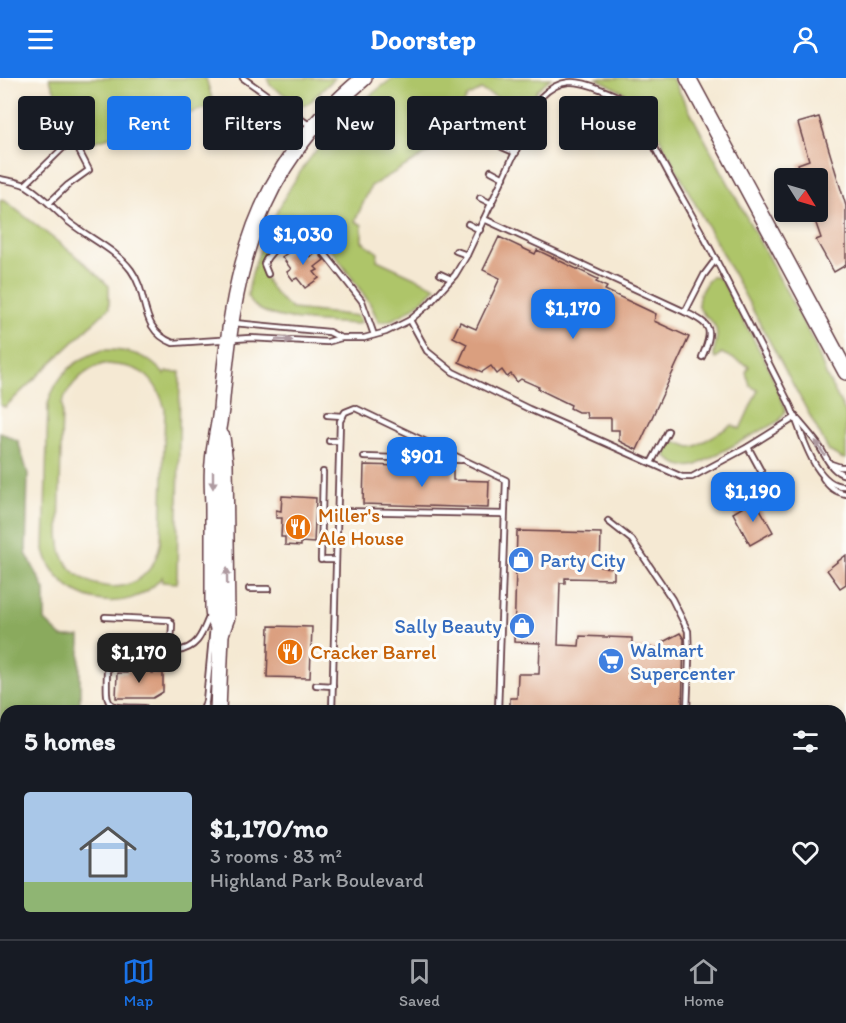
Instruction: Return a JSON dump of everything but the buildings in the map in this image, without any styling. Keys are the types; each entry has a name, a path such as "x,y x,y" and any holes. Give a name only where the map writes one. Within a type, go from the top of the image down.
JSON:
{"main road":[{"path":"221,634 213,613 212,464 220,422 227,339 238,282 260,210 273,183 314,128 340,98 364,78"},
{"path":"688,78 846,372"},
{"path":"220,422 225,463 227,617 221,634 220,705"}],"lane":[{"path":"243,78 314,128"},
{"path":"542,96 555,84 579,80 625,99 639,114 796,417 808,451 827,485 837,492 846,494"},
{"path":"25,185 66,144 72,143 89,170 49,203"},
{"path":"509,150 516,153"},
{"path":"0,179 25,185 131,270 136,279 148,320 153,330 162,338 173,343 250,338 327,342 341,338 364,338 386,332 410,320 428,305 451,279 467,255 517,150"},
{"path":"491,171 504,178"},
{"path":"480,198 492,204"},
{"path":"484,219 703,321 710,330 710,337 702,357"},
{"path":"468,224 480,230"},
{"path":"268,274 264,264 270,254 296,237 308,236 328,257 362,302 374,335"},
{"path":"456,250 467,255"},
{"path":"685,312 704,275 716,259"},
{"path":"441,274 451,279"},
{"path":"410,320 427,351 453,372 529,409 682,477 692,477 748,447 796,417"},
{"path":"230,322 329,332 341,338"},
{"path":"332,705 340,421 345,412 355,408 506,480 498,705"},
{"path":"327,415 343,416"},
{"path":"796,417 818,444 830,464 838,473 846,475"},
{"path":"651,463 668,431"},
{"path":"329,441 339,441"},
{"path":"748,447 761,471"},
{"path":"364,457 464,460"},
{"path":"830,464 846,466"},
{"path":"323,472 323,560 336,560"},
{"path":"823,478 841,487 846,486"},
{"path":"337,511 504,514"},
{"path":"608,521 632,540 672,600 688,631 690,659 687,705"},
{"path":"249,589 269,589"},
{"path":"177,651 190,648 198,642 213,613"},
{"path":"205,705 213,613"},
{"path":"105,617 169,620 172,624 170,666 116,664 107,670 106,698 109,705"},
{"path":"316,685 333,686"}],"green space":[{"path":"49,78 206,78 211,96 203,96 203,109 191,113 191,96 107,96 107,138 95,141 95,96 57,96"},
{"path":"267,78 335,78 308,104 303,105 303,96 286,96 270,85"},
{"path":"393,78 551,78 538,89 534,96 494,96 481,90 469,96 407,96 407,150 433,150 371,186 355,221 362,225 362,241 378,253 377,260 436,287 417,304 394,319 379,322 369,302 321,235 304,229 286,237 264,258 262,269 267,282 292,309 358,316 361,322 357,324 295,320 264,311 253,304 248,295 258,255 290,188 317,150 395,150 395,96 370,96"},
{"path":"596,78 672,78 814,343 827,377 846,413 846,459 829,451 658,135 658,96 628,96"},
{"path":"0,200 5,201 80,259 109,286 109,308 5,407 0,405"},
{"path":"711,277 717,277 722,281 768,366 785,412 779,421 697,465 684,466 676,464 666,456 668,444 674,441 690,447 696,446 732,425 740,429 758,390 750,386 746,373 749,366 721,353 716,359 714,357 716,329 701,311 698,303"},
{"path":"103,350 130,352 145,358 165,375 166,372 180,372 177,583 162,582 162,577 147,591 131,599 113,602 95,600 78,593 63,582 51,568 44,550 48,404 56,385 68,370 75,363","holes":["103,364 136,369 144,374 156,387 165,409 159,550 154,563 145,574 124,586 111,587 87,581 77,574 62,554 59,535 62,403 73,384 83,374"]},
{"path":"0,432 18,441 28,474 26,553 45,590 45,621 62,637 80,637 80,705 0,705"}],"place":[{"name":"Miller's Ale House","path":"298,527"},
{"name":"Party City","path":"521,560"},
{"name":"Sally Beauty","path":"522,626"},
{"name":"Cracker Barrel","path":"290,652"},
{"name":"Walmart Supercenter","path":"611,661"}]}
